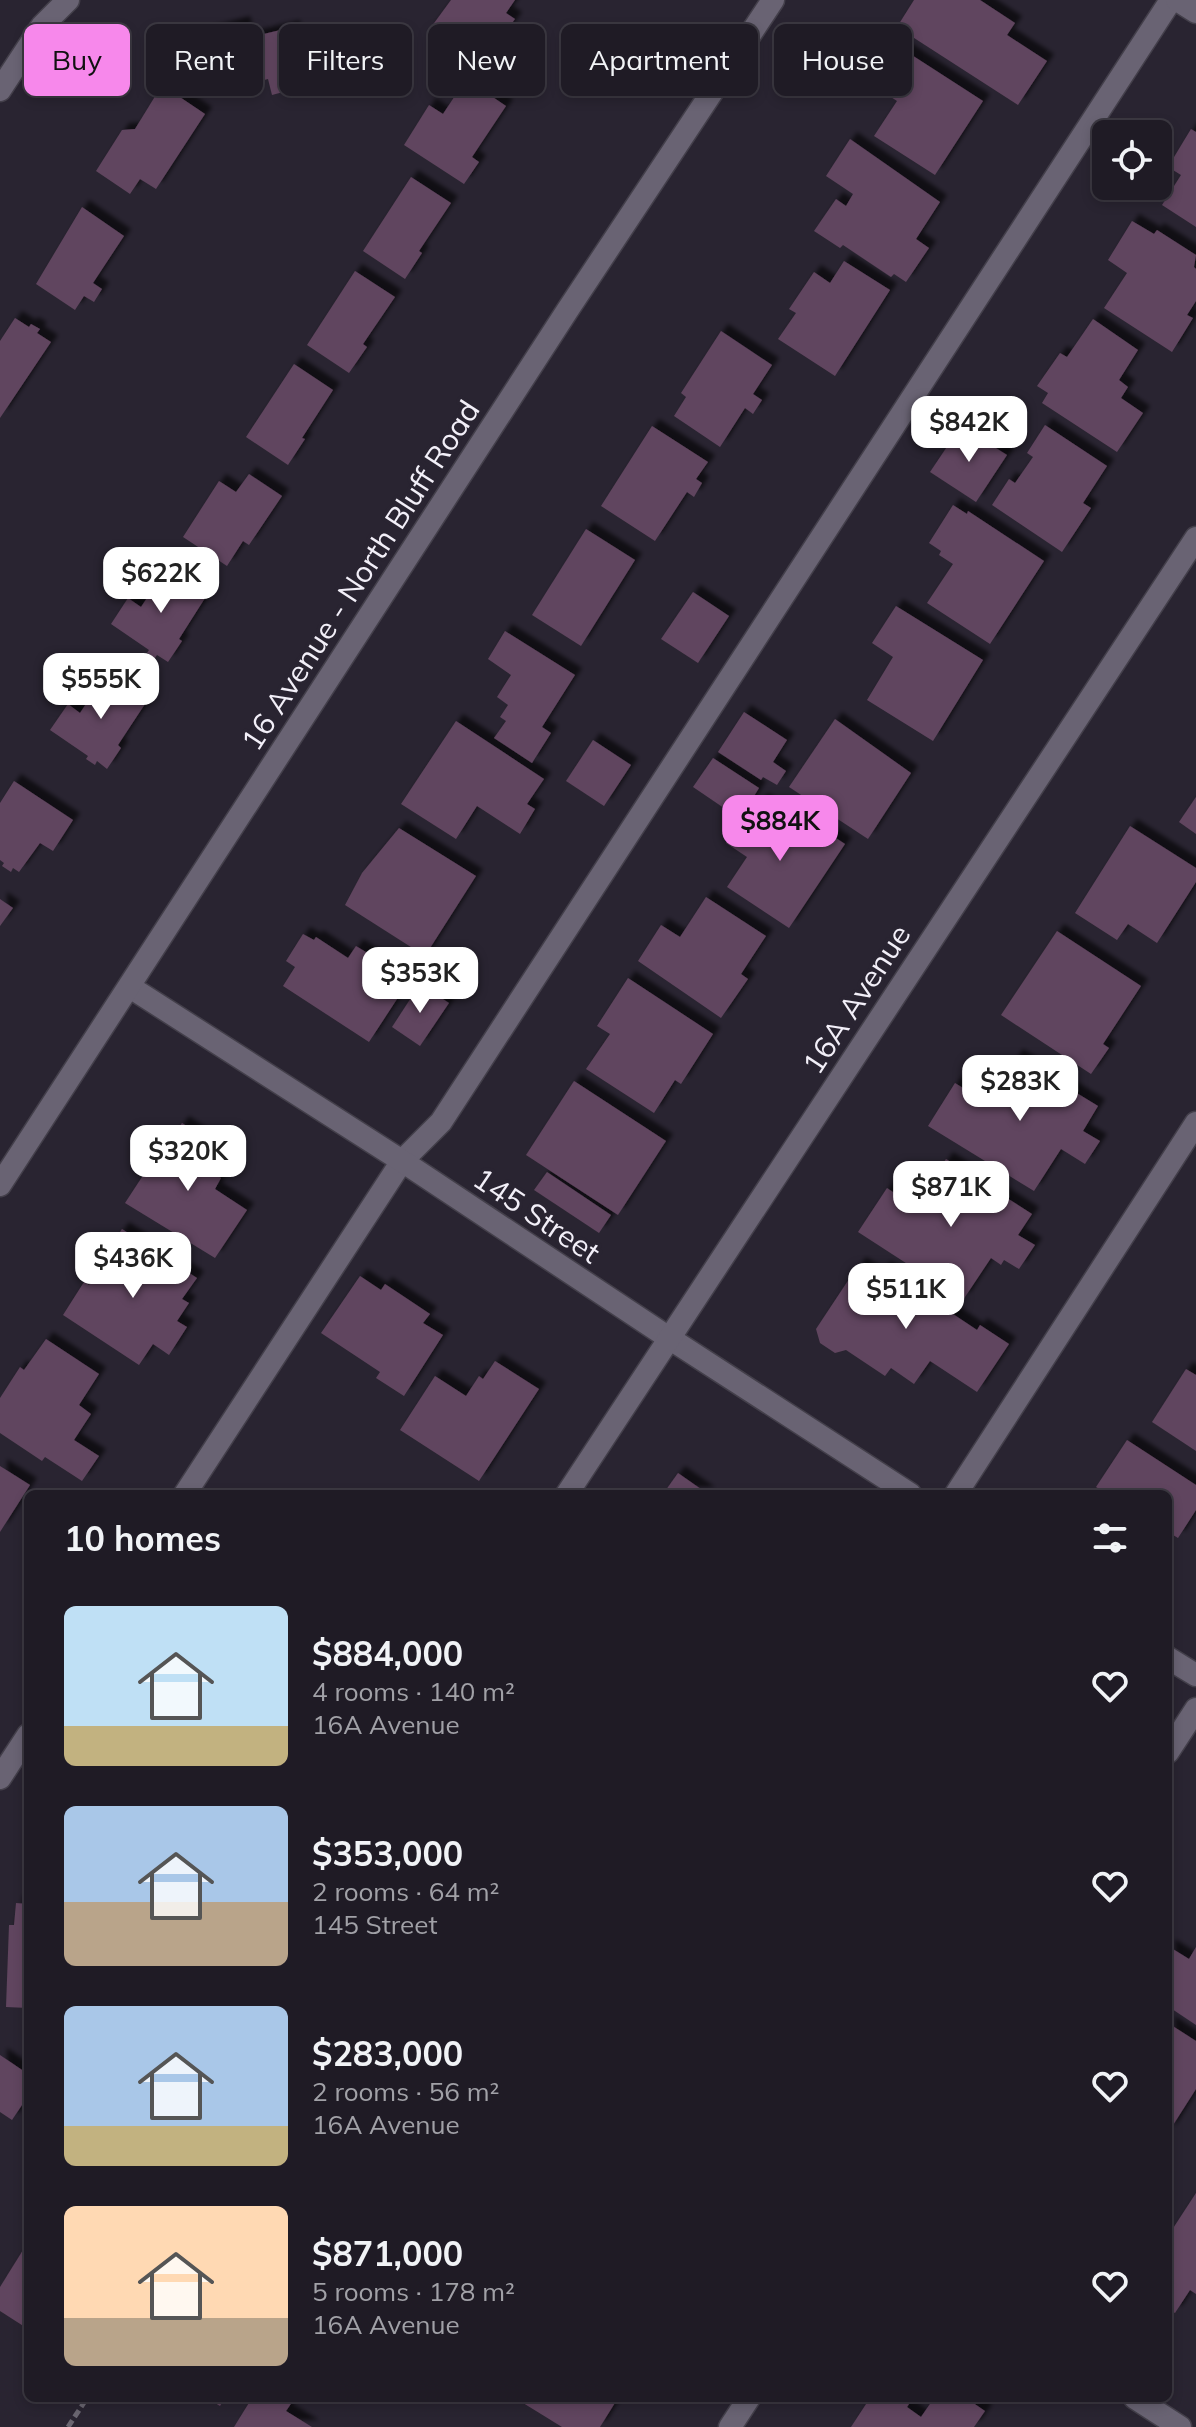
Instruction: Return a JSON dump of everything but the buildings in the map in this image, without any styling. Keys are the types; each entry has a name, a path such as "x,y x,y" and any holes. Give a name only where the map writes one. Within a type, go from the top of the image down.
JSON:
{"street":[{"path":"0,90 42,26 68,0"},
{"name":"16 Avenue - North Bluff Road","path":"0,1185 567,311 773,0"},
{"path":"188,1490 402,1161 441,1122 1171,0"},
{"path":"1177,0 1196,12"},
{"name":"16A Avenue","path":"570,1490 1196,538"},
{"name":"145 Street","path":"130,987 904,1490"},
{"path":"959,1490 1196,1123"},
{"path":"1172,1660 1196,1675"},
{"path":"1172,1746 1196,1709"},
{"path":"0,1778 24,1741"},
{"path":"730,2427 746,2402"},
{"path":"1141,2402 1180,2427"}],"path":[{"path":"68,2427 84,2402"}]}
